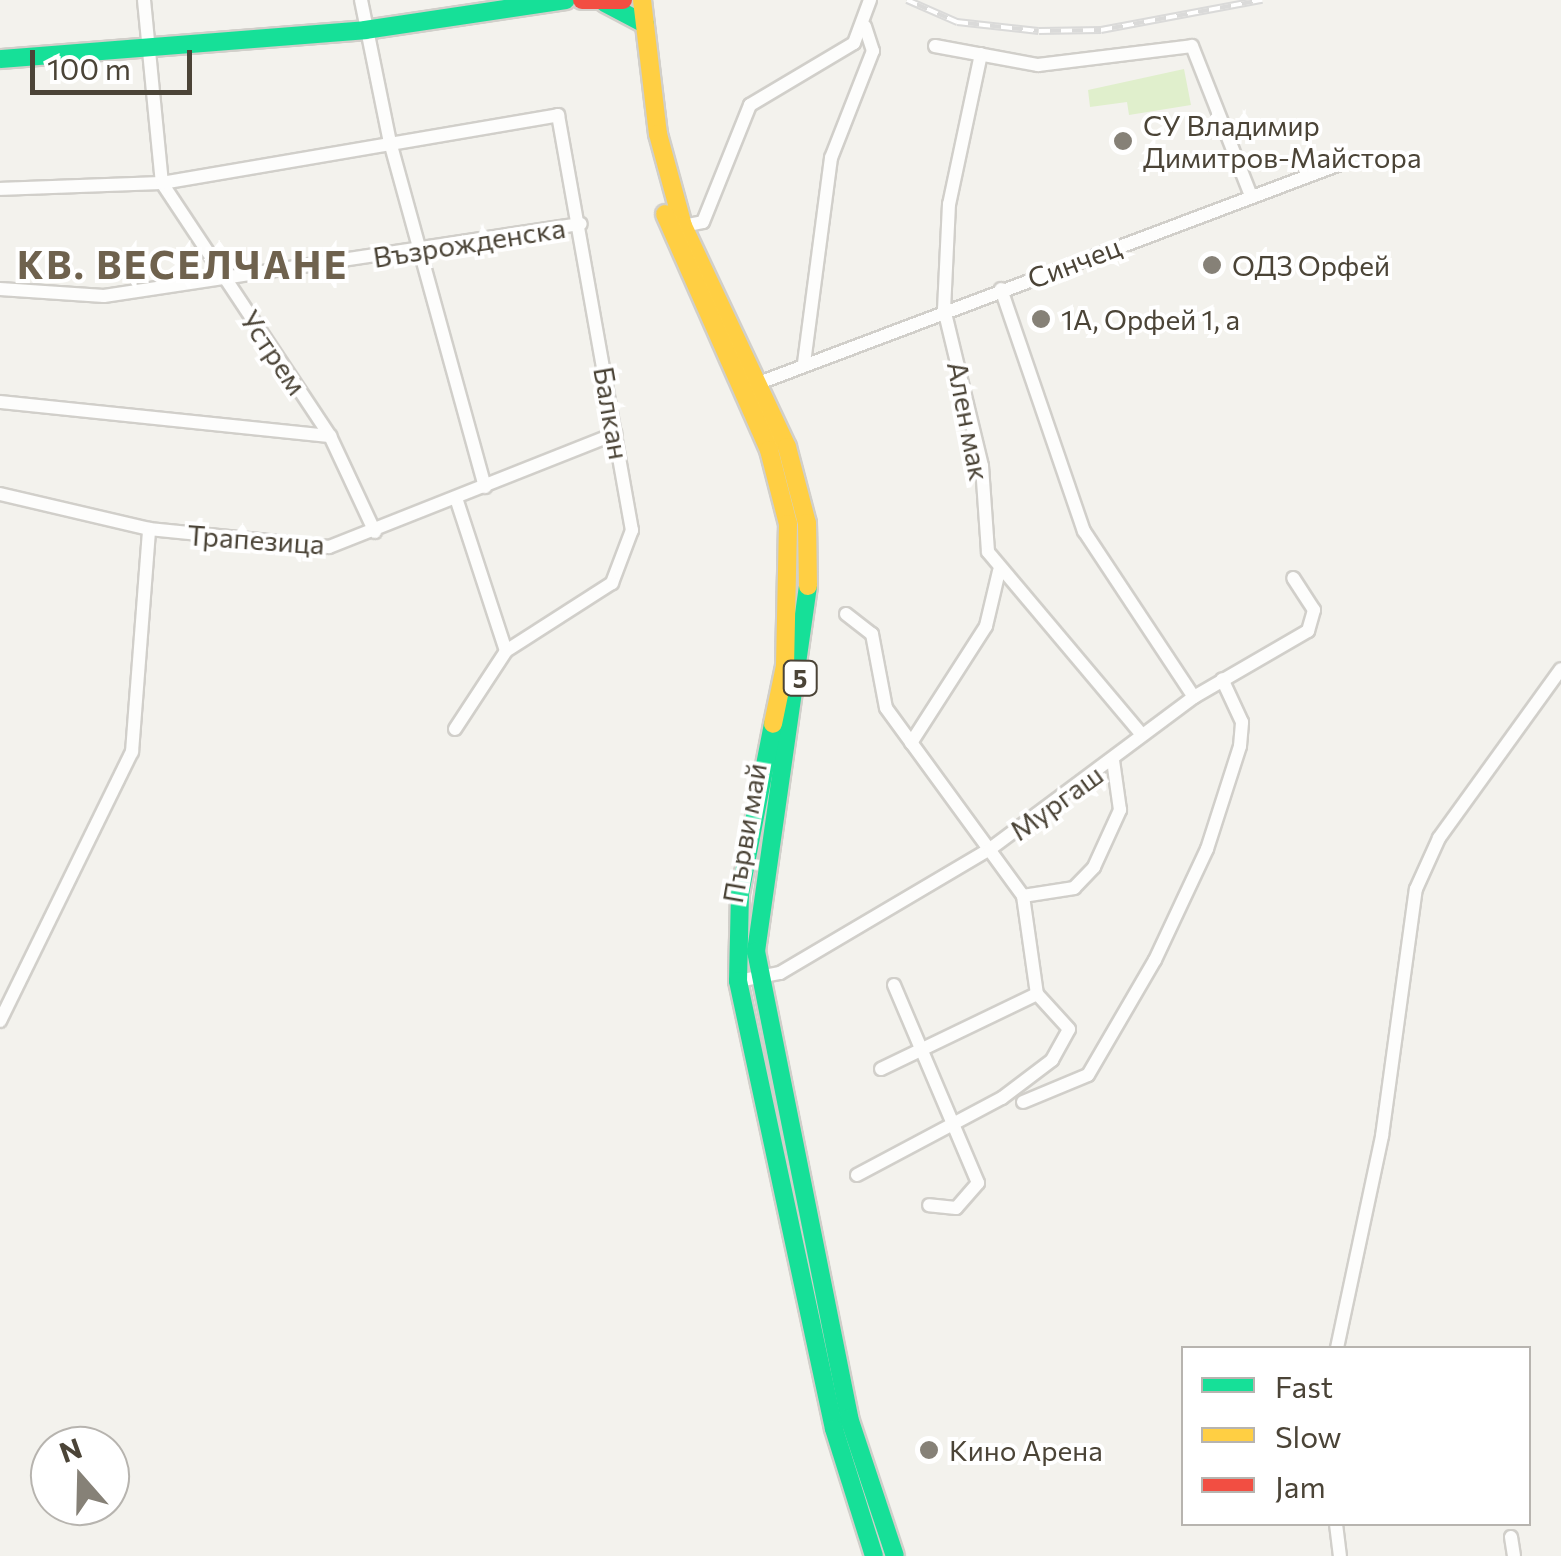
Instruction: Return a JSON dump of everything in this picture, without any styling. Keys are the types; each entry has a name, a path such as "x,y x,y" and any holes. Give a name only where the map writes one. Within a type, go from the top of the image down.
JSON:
{"main road":[{"path":"0,59 148,53 365,30 566,0"},
{"path":"582,0 614,1 645,24"},
{"name":"Първи май","path":"642,0 658,134 683,226 801,492 809,589 758,895 760,979 849,1418 895,1556"},
{"name":"Първи май","path":"658,134 655,164 673,239 751,386 776,472 792,564 785,666 740,893 738,980 834,1429 874,1556"}],"street":[{"name":"Устрем","path":"144,0 162,183 330,436 375,532"},
{"path":"361,0 417,249 484,487"},
{"path":"804,363 830,158 873,51 865,26 870,0"},
{"path":"683,226 702,222 760,94 846,49 865,26"},
{"path":"935,46 1038,65 1200,49 1251,196"},
{"name":"Ален мак","path":"980,54 949,204 944,309 999,571 1142,735"},
{"name":"Балкан","path":"390,142 558,115 581,224 632,530 612,583 506,652"},
{"path":"0,190 162,183 390,142"},
{"name":"Синчец","path":"751,386 944,309 1345,162"},
{"name":"Възрожденска","path":"0,288 81,298 226,281 581,224"},
{"path":"1001,289 1084,531 1194,697"},
{"path":"0,402 330,436"},
{"name":"Трапезица","path":"0,494 149,529 300,548 375,532 615,434"},
{"path":"454,728 506,652 456,498"},
{"path":"0,1021 132,752 149,529"},
{"path":"912,743 986,626 999,571"},
{"name":"Мургаш","path":"738,980 760,979 990,849 1194,697 1314,625 1292,578"},
{"path":"846,614 872,634 878,694 1024,896 1037,994 1064,1019 1064,1045 954,1125 856,1175"},
{"path":"1338,1346 1382,1136 1416,889 1448,824 1561,669"},
{"path":"1023,1102 1088,1075 1170,928 1240,746 1242,722 1222,679"},
{"path":"1024,896 1074,888 1094,867 1120,810 1114,760"},
{"path":"894,985 976,1171 975,1194 956,1208 929,1205"},
{"path":"881,1069 1037,994"},
{"path":"1336,1526 1340,1556"},
{"path":"1511,1537 1514,1556"}],"green space":[{"path":"1184,69 1191,105 1129,115 1127,102 1090,107 1088,90"}],"railway":[{"path":"907,0 957,22 1039,31 1101,30 1262,0"}],"traffic: fast":[{"path":"0,59 365,30 566,0"},
{"path":"605,3 645,24"},
{"path":"808,586 756,951 849,1418 895,1556"},
{"path":"773,724 740,893 738,981 834,1429 874,1556"}],"traffic: slow":[{"path":"642,0 658,134 683,226 787,447 807,523 808,586"},
{"path":"665,214 769,450 788,524 785,666 773,724"}],"traffic: jam":[{"path":"582,0 623,0"}],"place":[{"name":"СУ Владимир Димитров-Майстора","path":"1123,141"},
{"name":"ОДЗ Орфей","path":"1212,265"},
{"name":"1А, Орфей 1, а","path":"1041,319"},
{"name":"Кино Арена","path":"929,1450"}],"district":[{"name":"КВ. ВЕСЕЛЧАНЕ","path":"183,264"}]}
